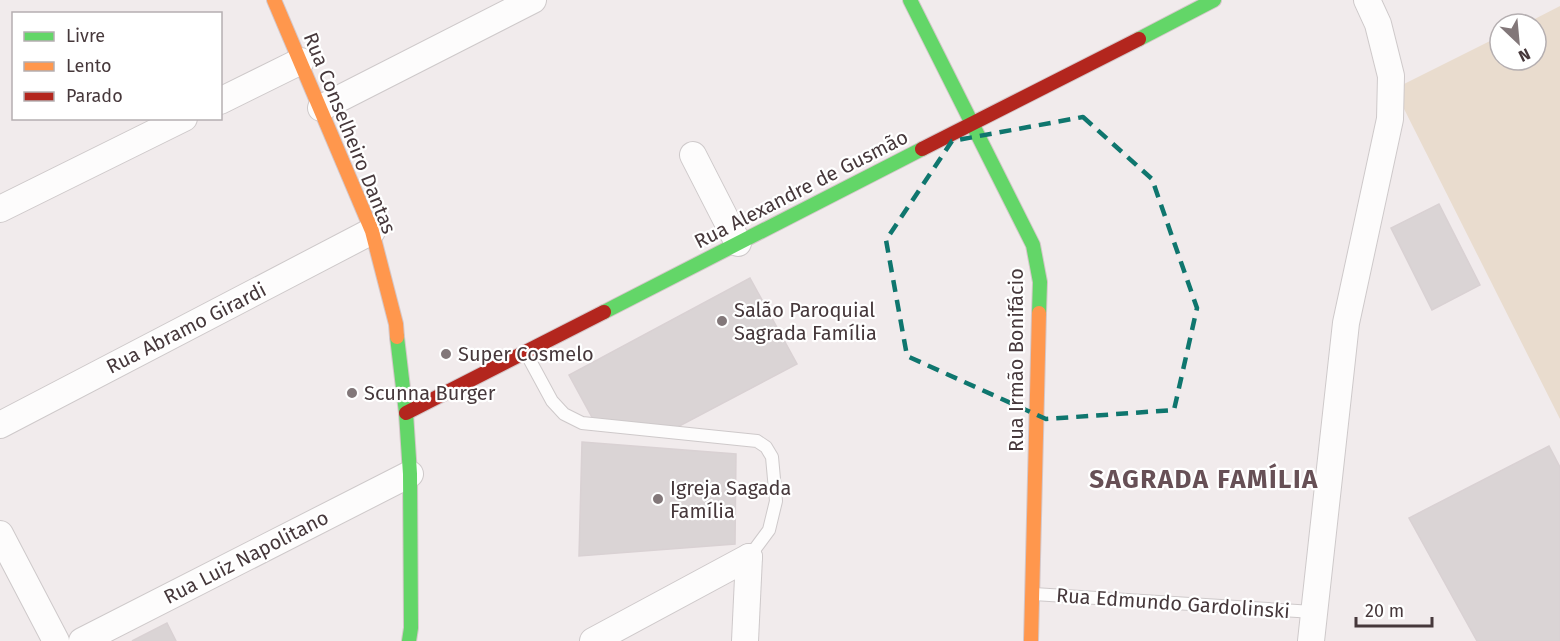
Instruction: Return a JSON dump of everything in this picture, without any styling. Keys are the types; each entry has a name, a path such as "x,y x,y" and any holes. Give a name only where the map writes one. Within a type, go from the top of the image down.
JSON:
{"street":[{"name":"Rua Conselheiro Dantas","path":"274,0 372,231 396,324 410,474 411,628 409,641"},
{"path":"321,108 532,0"},
{"name":"Rua Irmão Bonifácio","path":"909,0 1033,245 1040,282 1031,641"},
{"name":"Rua Alexandre de Gusmão","path":"406,413 1214,0"},
{"path":"1311,641 1346,323 1390,119 1390,76 1378,24 1367,0"},
{"path":"222,99 301,61"},
{"path":"0,210 180,120"},
{"path":"693,155 738,243"},
{"name":"Rua Abramo Girardi","path":"0,425 372,231"},
{"name":"Rua Luiz Napolitano","path":"82,641 410,474"},
{"path":"2,544 56,641"},
{"path":"593,641 749,557"},
{"path":"745,641 749,557"}],"lane":[{"path":"525,352 552,401 564,414 582,423 757,441 766,447 772,457 776,501 769,530 749,557"},
{"name":"Rua Edmundo Gardolinski","path":"1032,594 1313,612"}],"highlighted area":[{"path":"1083,117 1152,179 1197,308 1174,410 1046,419 907,356 886,240 952,141"}],"shaded area":[{"path":"1560,6 1560,419 1394,89 1488,42 1488,72 1548,72 1548,12"}],"building":[{"path":"1439,204 1480,285 1432,310 1391,228"},
{"name":"Salão Paroquial Sagrada Família","path":"750,278 797,364 670,431 593,419 569,375"},
{"name":"Igreja Sagada Família","path":"582,442 736,454 735,544 579,556"},
{"path":"1549,446 1560,467 1560,641 1477,641 1409,518"},
{"path":"167,623 176,641 132,641"}],"traffic: fast":[{"path":"910,0 1033,245 1040,282 1039,313"},
{"path":"1139,39 1214,0"},
{"path":"604,312 922,149"},
{"path":"397,337 410,474 411,628 409,641"}],"traffic: slow":[{"path":"274,0 372,231 396,324 397,337"},
{"path":"1031,641 1039,313"}],"traffic: jam":[{"path":"922,149 1139,39"},
{"path":"406,413 604,312"}],"place":[{"name":"Salão Paroquial Sagrada Família","path":"722,321"},
{"name":"Super Cosmelo","path":"446,354"},
{"name":"Scunna Burger","path":"352,393"},
{"name":"Igreja Sagada Família","path":"658,499"}],"district":[{"name":"SAGRADA FAMÍLIA","path":"1204,479"}]}
